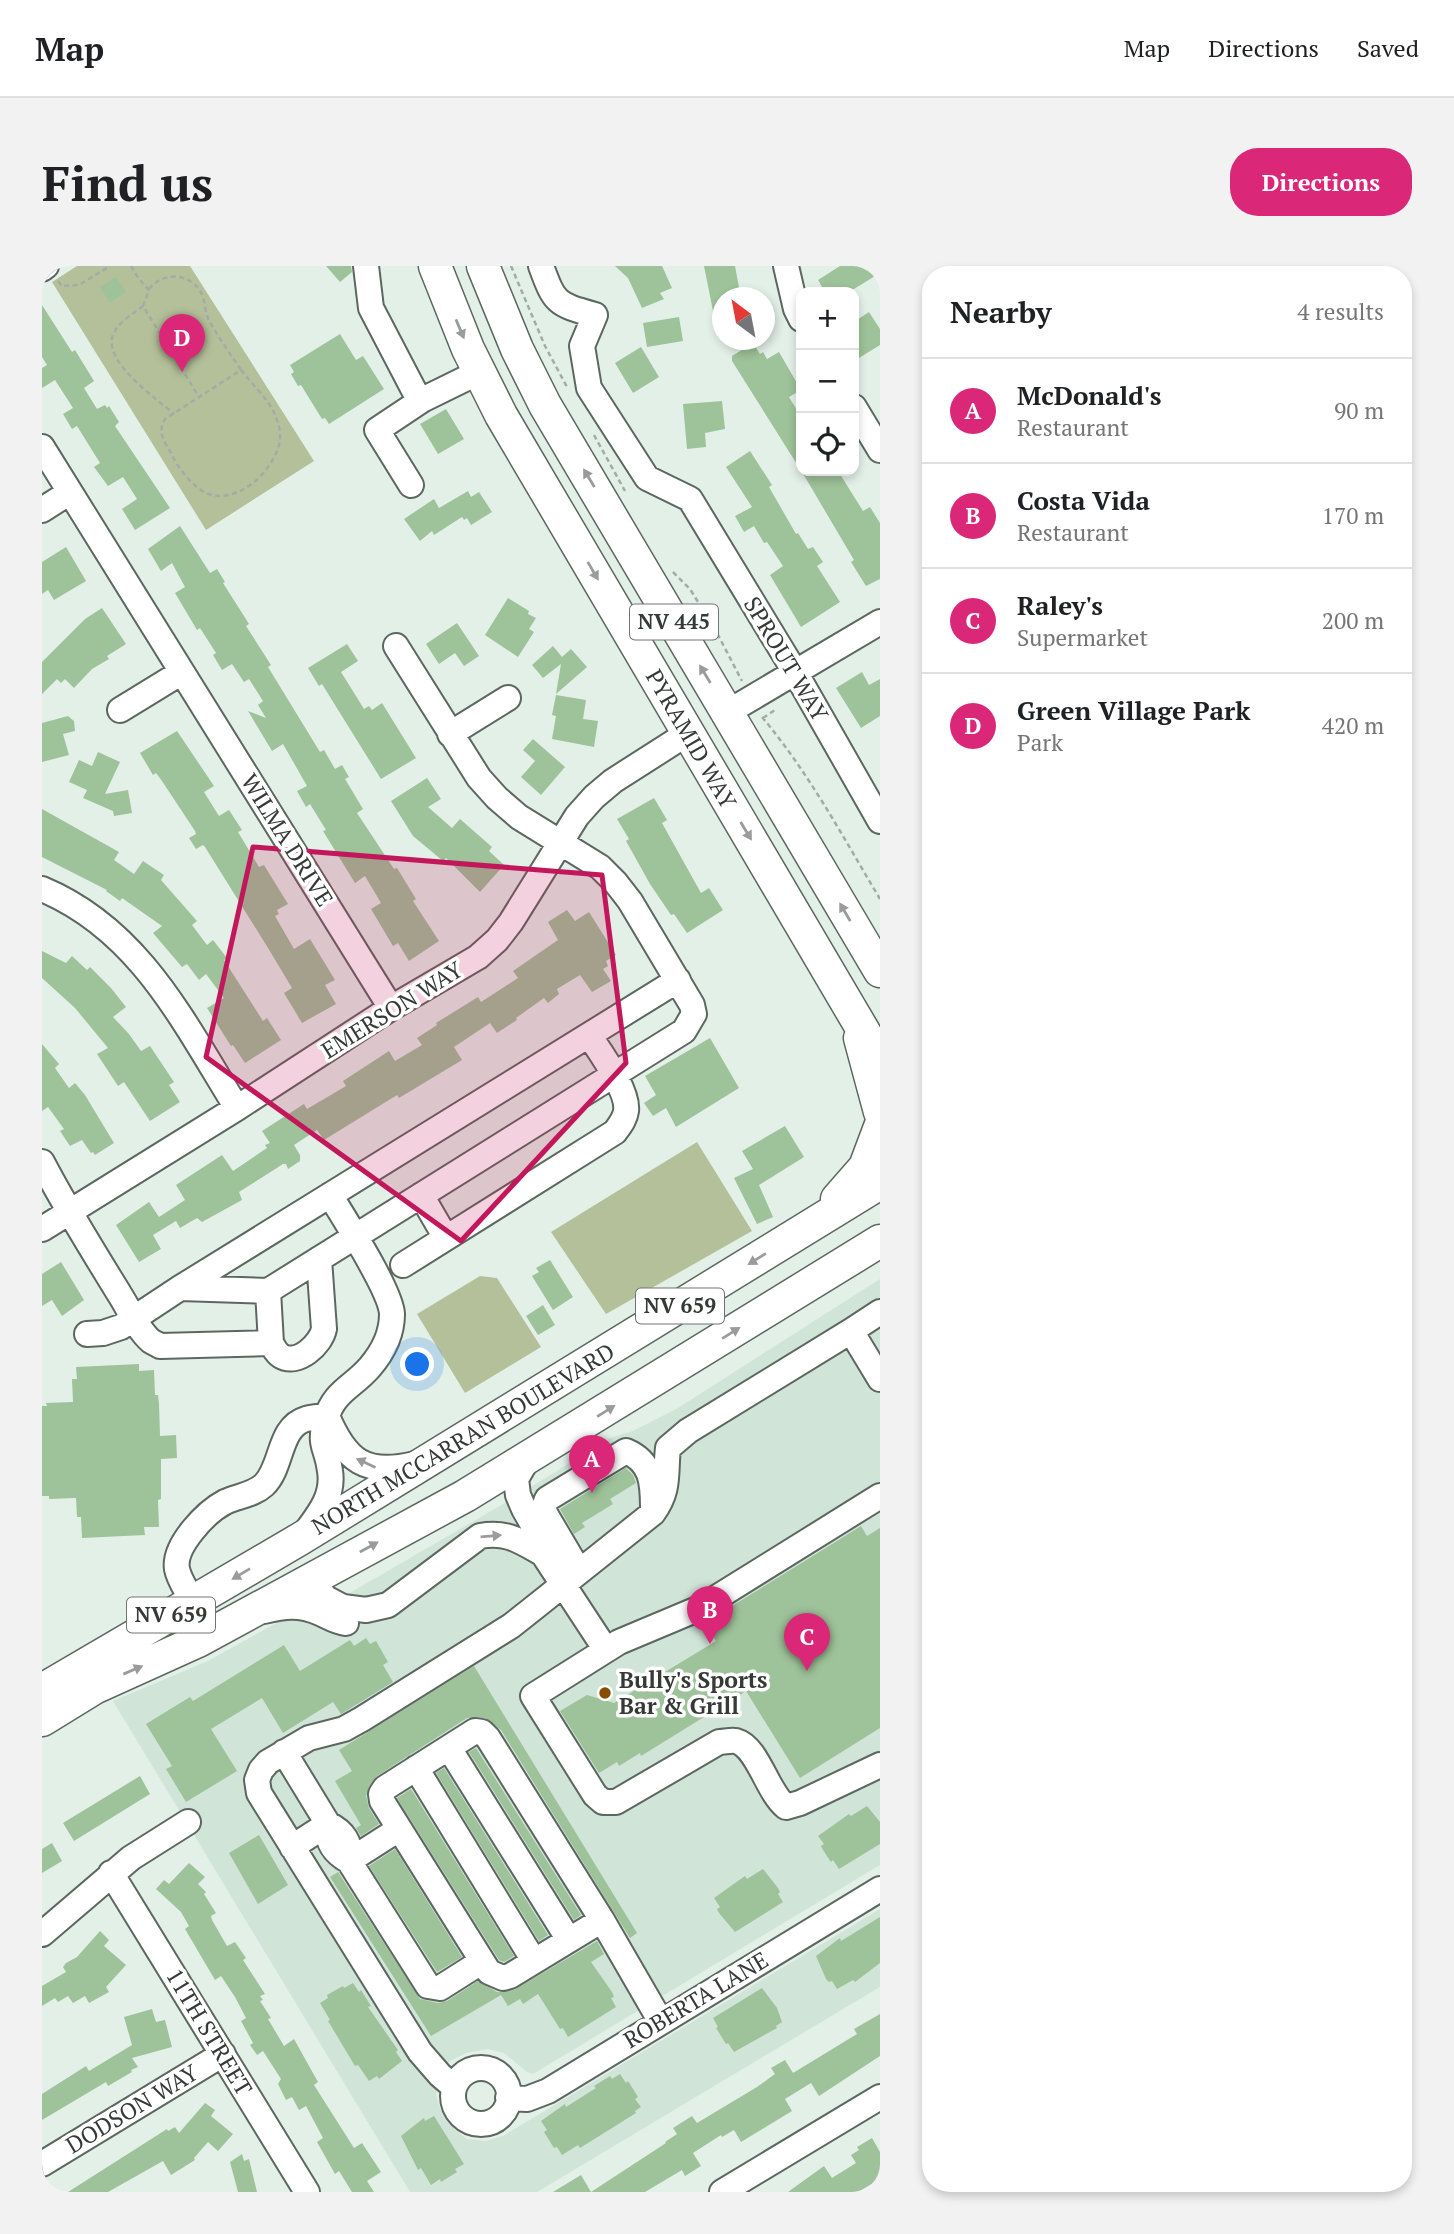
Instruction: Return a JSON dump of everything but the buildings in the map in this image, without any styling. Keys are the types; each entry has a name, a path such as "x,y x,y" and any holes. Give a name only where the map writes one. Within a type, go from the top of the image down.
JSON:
{"main road":[{"name":"PYRAMID WAY","path":"435,266 479,372 508,427 880,1059"},
{"name":"PYRAMID WAY","path":"483,266 517,349 545,405 739,705 880,971"},
{"path":"853,1013 880,1112"},
{"path":"815,1223 865,1167 880,1127"},
{"name":"NORTH MCCARRAN BOULEVARD","path":"42,1690 300,1539 880,1183"},
{"name":"NORTH MCCARRAN BOULEVARD","path":"42,1720 94,1688 198,1642 527,1460 880,1241"},
{"path":"310,1581 306,1566 312,1555 344,1526 355,1504"}],"street":[{"path":"366,266 371,308 418,398 422,400"},
{"name":"SPROUT WAY","path":"541,266 551,295 563,306 595,315 582,346 589,388 647,478 690,499 795,672 880,821"},
{"path":"786,266 796,309"},
{"path":"411,485 377,430 422,400 479,372"},
{"path":"865,409 880,450"},
{"name":"WILMA DRIVE","path":"42,447 391,1008"},
{"path":"42,510 70,492"},
{"path":"739,705 880,622"},
{"path":"180,1288 268,1290 684,1031 694,1014 678,980 630,901 616,883 600,867 519,817 497,798 479,778 396,646"},
{"path":"120,709 182,672"},
{"path":"450,734 508,698"},
{"name":"EMERSON WAY","path":"42,1229 391,1008 478,957 497,940 511,922 560,843 594,797 613,781 688,733"},
{"path":"42,889 85,912 112,932 136,955 157,981 237,1108"},
{"path":"87,1334 112,1330 134,1317 678,980"},
{"path":"403,1265 615,1132 624,1120 627,1109 614,1075 589,1035"},
{"path":"42,1162 68,1212 150,1340 160,1346 271,1343"},
{"path":"300,1539 323,1508 331,1487 330,1470 321,1438 327,1416 334,1399 360,1379 381,1354 392,1312 355,1236 330,1195"},
{"path":"421,1195 446,1238"},
{"path":"268,1290 271,1343 277,1353 292,1359 322,1339 324,1329 319,1259"},
{"path":"454,2087 440,2076 420,2052 259,1793 257,1780 261,1770 268,1762 309,1738 344,1729 362,1719 511,1626 653,1513 662,1501 667,1487 668,1448 676,1439 851,1331 878,1319"},
{"path":"851,1331 880,1379"},
{"path":"327,1416 345,1451 364,1464 379,1469 396,1468 429,1460"},
{"path":"194,1603 177,1572 177,1560 184,1542 217,1507 265,1484 276,1468 285,1441 295,1424 305,1419 327,1416"},
{"path":"606,1650 571,1578 543,1510 547,1499 626,1451 640,1457 648,1471 653,1489 653,1513"},
{"path":"527,1460 516,1479 518,1495 533,1525 543,1554"},
{"path":"880,1496 700,1608 606,1650 533,1696 595,1795 603,1802 616,1802 719,1742 734,1740 747,1747 778,1800 786,1807 880,1765"},
{"path":"310,1581 326,1598 344,1607 366,1610 388,1605 430,1572 445,1564 466,1545 480,1536 495,1533 511,1536 543,1554 571,1578"},
{"path":"246,1615 287,1605 316,1611 338,1622 357,1625 381,1621 400,1613 415,1602 437,1581 445,1564"},
{"path":"601,1920 510,1976 503,1978 489,1972 382,1801 381,1794 385,1788 475,1731 482,1732 601,1920 661,2022"},
{"path":"449,1748 569,1940"},
{"path":"284,1752 328,1824 344,1835 351,1849 349,1861 428,1986 440,1988 481,1962"},
{"path":"416,1768 534,1961"},
{"path":"42,1934 111,1873 188,1822"},
{"path":"292,1847 328,1824"},
{"path":"349,1861 399,1829"},
{"name":"11TH STREET","path":"111,1873 307,2192"},
{"name":"ROBERTA LANE","path":"508,2098 527,2099 548,2091 880,1889"},
{"name":"DODSON WAY","path":"42,2164 223,2054"},
{"path":"482,2069 498,2075 504,2081 508,2098 506,2107 498,2118 484,2124 475,2124 459,2114 454,2105 454,2087 465,2073 482,2069"},
{"path":"722,2192 880,2097"}],"path":[{"path":"48,272 62,286 79,285 110,266"},
{"path":"131,266 149,290"},
{"path":"511,266 545,345 569,391"},
{"path":"174,414 122,368 113,347 112,338 118,327 143,306 155,282 170,276 183,277 192,282 202,295 208,318 241,370 275,414 279,427 280,439 273,459 254,482 226,494 206,493 173,459 161,434 161,426 165,419 174,414 241,370"},
{"path":"143,306 199,397"},
{"path":"588,426 627,495"},
{"path":"667,563 690,589 716,631 739,705 758,711 786,745 823,801 880,899"}],"highlighted area":[{"path":"253,847 602,875 626,1063 461,1241 206,1057"}],"shaded area":[{"path":"880,1279 880,1865 533,2074 504,2053 488,2049 466,2053 450,2061 438,2078 436,2095 441,2111 455,2130 467,2139 486,2141 503,2136 880,1909 880,1987 537,2192 410,2192 113,1701 208,1661 280,1621 305,1619 510,1500 610,1438 633,1431 678,1408"}],"green space":[{"path":"77,266 190,266 314,461 206,530 52,282"},
{"path":"697,1142 752,1231 606,1314 551,1232"},
{"path":"480,1276 497,1278 541,1347 465,1393 417,1314"}],"place":[{"name":"Green Village Park","path":"182,372"},
{"name":"McDonald's","path":"592,1493"},
{"name":"Costa Vida","path":"710,1644"},
{"name":"Raley's","path":"807,1671"},
{"name":"Bully's Sports Bar & Grill","path":"605,1693"}]}
